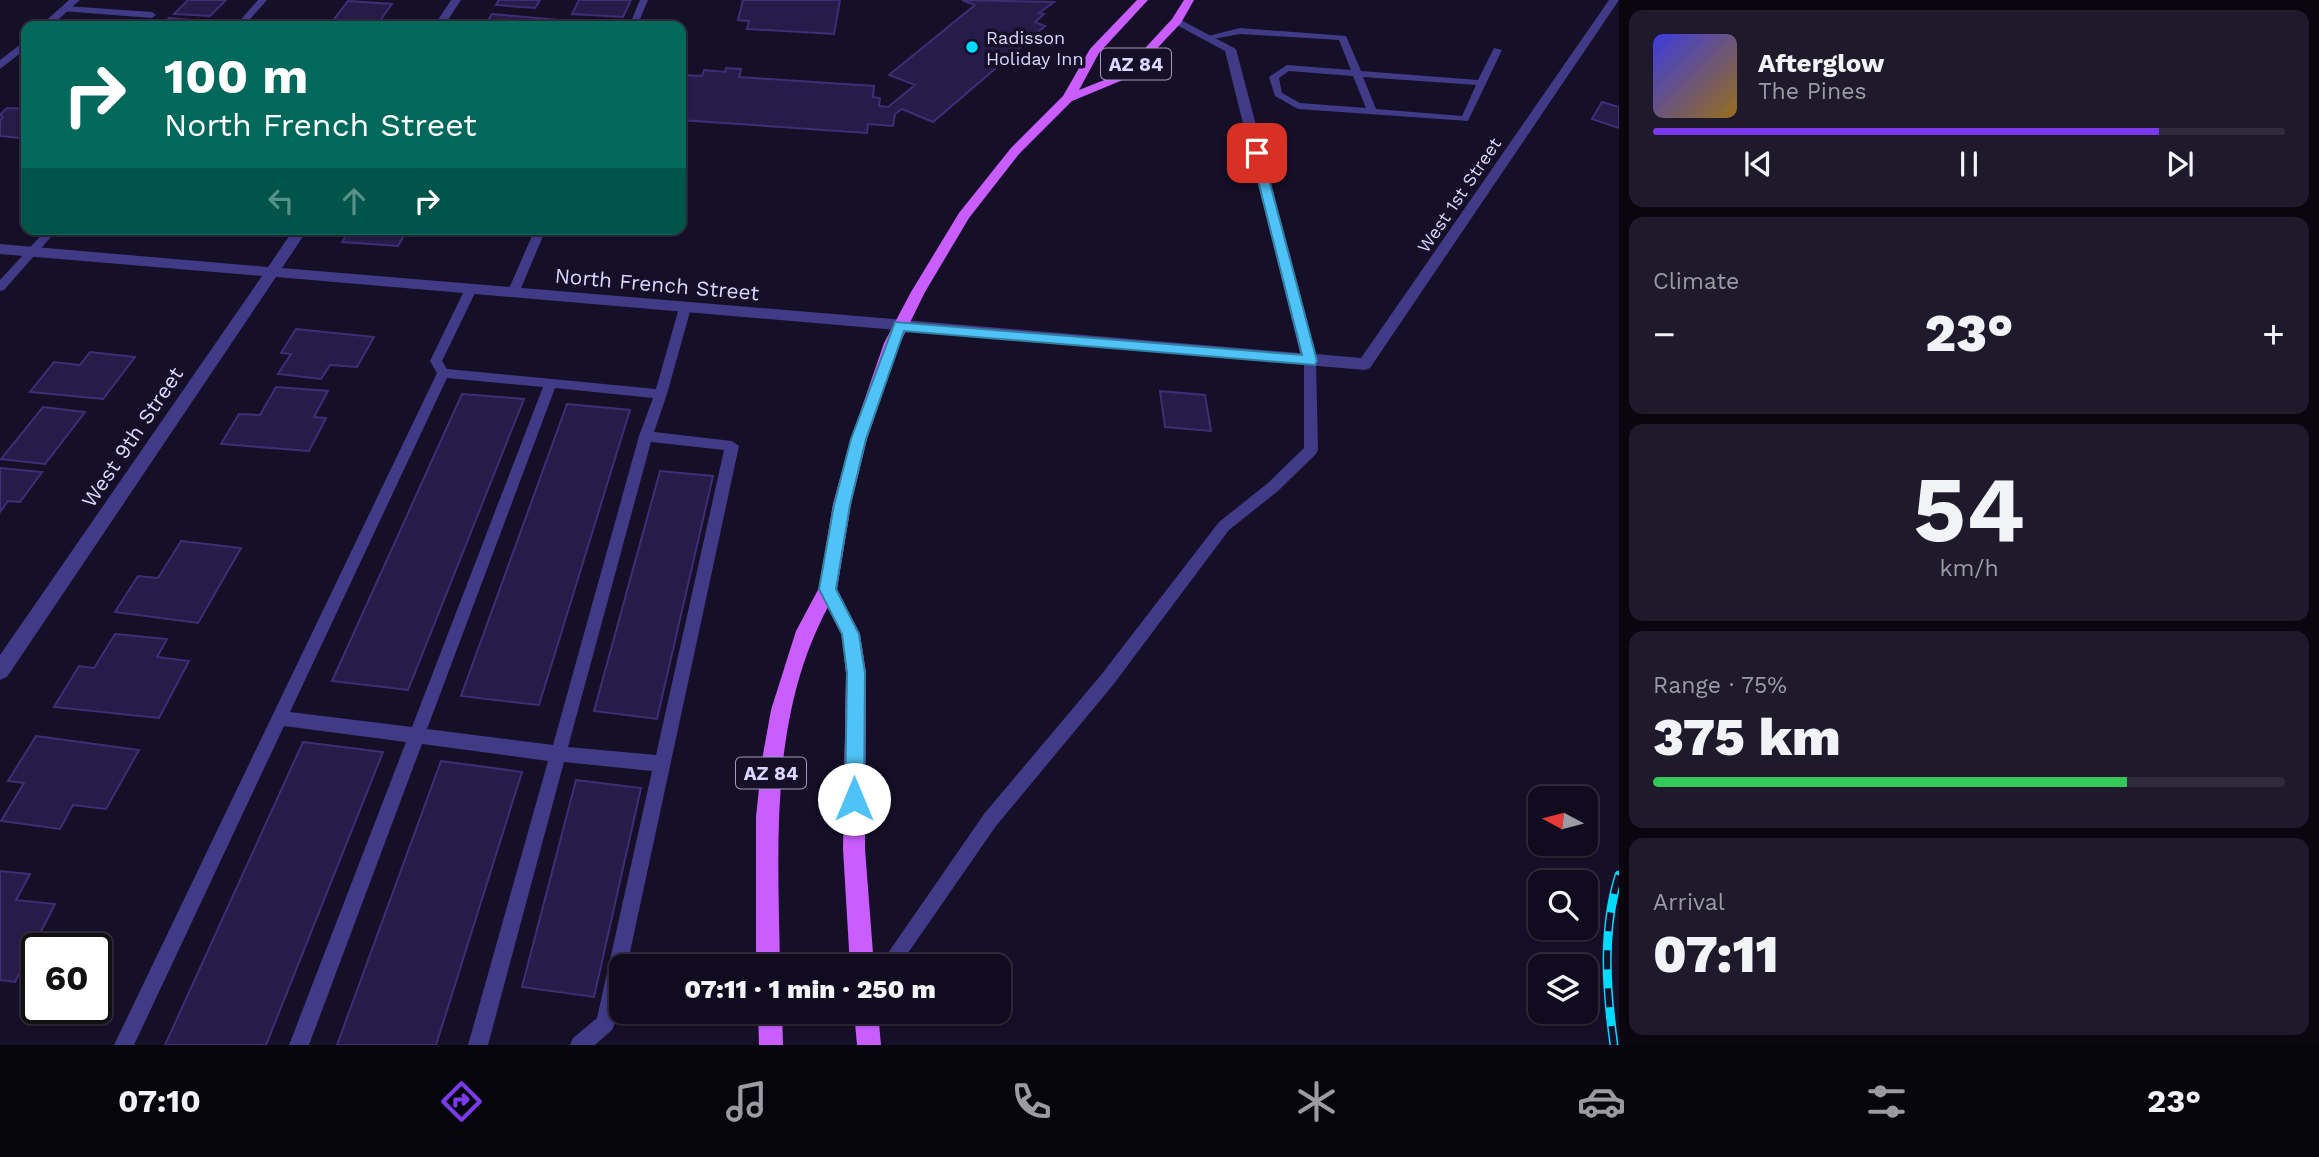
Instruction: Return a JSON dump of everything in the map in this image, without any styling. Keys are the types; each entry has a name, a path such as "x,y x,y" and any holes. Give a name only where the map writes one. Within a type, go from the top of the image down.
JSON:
{"main road":[{"name":"AZ 84","path":"768,954 767,817 772,760 791,672 805,631 828,589 842,505 859,439 899,326 964,216 1015,151 1068,98 1094,51 1143,0"},
{"name":"AZ 84","path":"1068,98 1126,75 1177,21 1188,4 1202,0"},
{"path":"828,589 851,634 856,673 854,849 861,954"},
{"path":"770,1024 771,1045"},
{"path":"867,1024 869,1045"}],"street":[{"path":"51,21 75,0"},
{"path":"442,21 456,0"},
{"name":"West 1st Street","path":"1310,361 1365,364 1614,0"},
{"path":"1177,21 1230,49 1310,361"},
{"path":"0,66 21,47"},
{"name":"West 9th Street","path":"0,671 297,235"},
{"name":"North French Street","path":"0,249 1310,361"}],"lane":[{"path":"244,21 263,0"},
{"path":"635,21 644,0"},
{"path":"65,9 152,15"},
{"path":"1209,37 1240,31 1343,38 1372,112"},
{"path":"1481,83 1287,68 1274,77 1278,94 1298,106 1465,119 1497,50"},
{"path":"0,287 48,235"},
{"path":"513,293 538,235"},
{"path":"443,373 436,361 471,289"},
{"path":"478,1045 646,436 685,308"},
{"path":"896,954 990,820 1107,680 1224,526 1273,487 1311,450 1310,361"},
{"path":"443,373 660,394"},
{"path":"124,1045 443,373"},
{"path":"299,1045 551,383"},
{"path":"580,1045 605,1023 732,446 646,436"},
{"path":"279,718 559,754 662,764"}],"building":[{"path":"188,0 226,0 210,16 174,14"},
{"path":"499,0 540,0 535,8 496,5"},
{"path":"579,0 631,0 623,17 572,14"},
{"path":"743,0 840,0 834,34 747,29 749,21 738,20"},
{"name":"Radisson Holiday Inn","path":"962,0 1054,2 1039,13 1044,14 1035,22 1045,26 933,122 902,109 895,114 893,126 868,124 867,133 686,120 686,75 702,76 704,70 725,72 726,68 741,69 739,77 874,86 873,97 880,98 879,106 888,107 915,85 889,75 975,5"},
{"path":"348,1 392,4 380,21 333,21"},
{"path":"492,14 560,20 559,21 487,21"},
{"path":"169,18 205,21 166,21"},
{"path":"1602,102 1619,107 1619,128 1592,119"},
{"path":"7,108 21,109 21,138 0,136 0,120 3,117 0,115"},
{"path":"346,235 404,235 398,246 342,242"},
{"path":"296,329 374,337 357,367 330,365 321,379 278,374 291,354 281,353"},
{"path":"90,352 135,357 103,399 30,392 54,362 80,365"},
{"path":"276,387 328,391 314,417 326,418 309,451 221,444 239,414 260,415"},
{"path":"1160,391 1205,395 1211,431 1165,427"},
{"path":"462,394 524,399 408,690 332,681"},
{"path":"567,404 630,410 539,705 461,696"},
{"path":"43,407 85,412 45,464 1,459"},
{"path":"0,468 42,472 20,502 8,501 0,512"},
{"path":"660,471 713,476 657,719 594,711"},
{"path":"181,541 241,548 198,623 115,612 138,576 158,578"},
{"path":"115,634 167,639 157,657 189,661 159,718 54,707 79,666 94,668"},
{"path":"36,736 139,750 106,809 73,805 60,829 1,821 24,783 8,781"},
{"path":"303,742 383,752 266,1045 165,1045"},
{"path":"441,761 522,772 436,1045 337,1045"},
{"path":"576,780 641,788 594,997 522,987"},
{"path":"0,871 30,874 16,900 55,904 40,933 21,933 21,970 15,982 0,980"}],"railway":[{"path":"1614,1045 1607,959 1610,917 1619,875"}],"place":[{"name":"Radisson Holiday Inn","path":"972,47"}],"route":[{"path":"854,799 856,673 851,634 828,589 842,505 859,439 878,379 899,326 1310,361 1257,153"}]}
